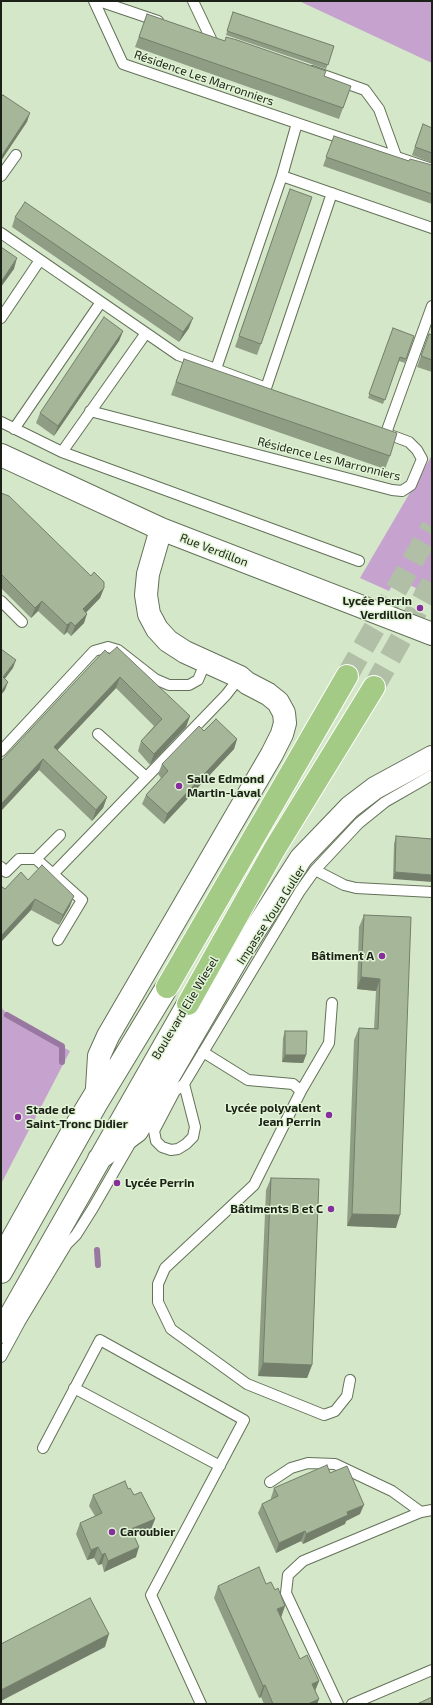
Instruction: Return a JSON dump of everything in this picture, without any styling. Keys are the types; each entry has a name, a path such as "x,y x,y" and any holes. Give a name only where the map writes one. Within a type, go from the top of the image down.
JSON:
{"highway":[{"name":"Boulevard Elie Wiesel","path":"167,987 347,676"},
{"name":"Boulevard Elie Wiesel","path":"188,1004 274,850 374,687"}],"street":[{"name":"Rue Verdillon","path":"1,455 161,529 432,634"},
{"path":"96,1104 99,1056 108,1036 282,734 285,723 284,713 278,702 268,694 247,683 240,677 186,652 168,641 157,629 149,614 146,595 148,574 161,529"},
{"path":"99,1159 137,1131 241,952 301,858 350,807 375,788 432,757"},
{"name":"Boulevard Elie Wiesel","path":"1,1272 96,1104 131,1049 167,987"},
{"name":"Boulevard Elie Wiesel","path":"1,1332 188,1004"}],"lane":[{"name":"Résidence Les Marronniers","path":"94,1 123,64 432,169"},
{"path":"99,1 167,25"},
{"path":"193,1 215,40 197,35"},
{"path":"300,67 365,90 379,109 396,156"},
{"path":"216,369 282,176 297,122"},
{"path":"1,176 16,155"},
{"path":"282,176 432,228"},
{"path":"1,233 178,355 269,389 332,193"},
{"path":"1,318 40,260"},
{"path":"14,429 101,302"},
{"path":"386,433 432,306"},
{"path":"62,452 146,333"},
{"name":"Résidence Les Marronniers","path":"90,411 392,490 402,491 411,485 422,459 417,450 409,442 372,428"},
{"path":"1,422 62,452 359,561"},
{"path":"1,601 22,622"},
{"path":"1,751 94,651 108,647 118,650 155,679 169,685 189,685 198,680 206,661"},
{"path":"53,874 226,695 240,677"},
{"path":"98,734 146,777"},
{"name":"Impasse Youra Guller","path":"184,1084 195,1126 193,1137 178,1149 171,1150 162,1147 156,1141 154,1131 176,1091 184,1084 300,891 315,870 359,823 385,802 432,775"},
{"path":"36,859 60,835"},
{"path":"1,868 6,872 19,859 36,859 82,900 58,940"},
{"path":"315,870 344,885 356,888 432,892"},
{"path":"332,1003 330,1043 301,1091 254,1185 165,1268 158,1284 158,1302 171,1329 247,1384 324,1415 335,1411 347,1396 350,1380"},
{"path":"203,1052 248,1080 293,1084 301,1091"},
{"path":"1,1248 67,1130 98,1080"},
{"path":"1,1357 67,1244 76,1235 137,1131"},
{"path":"43,1448 100,1340 244,1420 151,1595 201,1704"},
{"path":"74,1388 220,1466"},
{"path":"270,1482 291,1468 308,1463 335,1464 392,1491 421,1512"},
{"path":"338,1704 286,1594 288,1574 303,1562 421,1512 432,1510"},
{"path":"352,1704 432,1670"}],"shaded area":[{"path":"299,1 432,1 432,63"},
{"path":"432,455 432,604 413,595 416,588 396,579 389,591 360,578"},
{"name":"Stade de Saint-Tronc Didier","path":"1,1007 11,1018 70,1051 1,1184"}],"building":[{"path":"233,12 334,46 328,65 227,31"},
{"path":"147,14 225,41 226,37 237,40 326,71 324,76 351,86 343,108 139,37"},
{"path":"3,95 30,113 1,157 1,97"},
{"path":"423,124 432,128 432,153 415,147"},
{"path":"334,136 409,161 410,159 432,165 432,194 326,157"},
{"path":"290,189 312,197 261,344 239,336"},
{"path":"25,202 193,318 183,332 15,217"},
{"path":"1,247 17,258 1,282"},
{"path":"104,317 123,331 58,426 40,413"},
{"path":"393,328 414,336 406,359 400,357 385,400 369,394"},
{"path":"429,334 432,335 432,360 421,356"},
{"path":"184,359 397,433 390,456 176,382"},
{"path":"1,493 9,496 91,576 94,572 104,582 104,588 83,609 87,614 75,626 71,622 67,625 42,601 35,608 1,574"},
{"path":"117,647 190,716 154,754 141,741 162,719 120,677 54,747 107,797 96,810 43,759 1,804 1,761 105,650 109,654"},
{"path":"1,649 16,660 3,677 8,682 1,692"},
{"path":"216,719 237,739 167,814 146,795 168,771 162,764 199,726 204,731"},
{"path":"396,836 432,839 432,875 395,872"},
{"path":"42,865 74,896 63,915 35,899 1,936 1,886 5,889 21,872 28,880"},
{"path":"364,915 411,917 400,1215 352,1214 359,1028 378,1029 380,979 361,977"},
{"path":"285,1031 307,1031 306,1055 285,1055"},
{"path":"271,1178 319,1179 312,1365 263,1363"},
{"path":"327,1465 330,1473 347,1466 364,1505 347,1512 348,1515 306,1534 305,1531 279,1543 262,1504 278,1496 274,1488"},
{"name":"Caroubier","path":"125,1481 128,1489 130,1488 134,1495 141,1492 155,1519 131,1529 139,1547 108,1561 105,1553 102,1555 98,1547 91,1550 80,1523 102,1513 93,1495"},
{"path":"259,1567 266,1584 271,1582 275,1590 278,1588 285,1606 277,1609 300,1659 307,1655 319,1681 312,1684 319,1699 308,1704 273,1704 265,1685 263,1686 218,1586"},
{"path":"90,1598 109,1634 1,1690 1,1644"},
{"path":"432,1697 432,1704 417,1704"}],"waterway":[{"path":"7,1015 62,1046 62,1062"},
{"path":"97,1250 98,1265"}],"tunnel":[{"path":"347,676 432,527"},
{"path":"374,687 432,583"}],"place":[{"name":"Lycée Perrin Verdillon","path":"420,608"},
{"name":"Salle Edmond Martin-Laval","path":"179,786"},
{"name":"Bâtiment A","path":"382,956"},
{"name":"Lycée polyvalent Jean Perrin","path":"329,1115"},
{"name":"Stade de Saint-Tronc Didier","path":"18,1117"},
{"name":"Lycée Perrin","path":"117,1183"},
{"name":"Bâtiments B et C","path":"331,1209"},
{"name":"Caroubier","path":"112,1532"}]}
